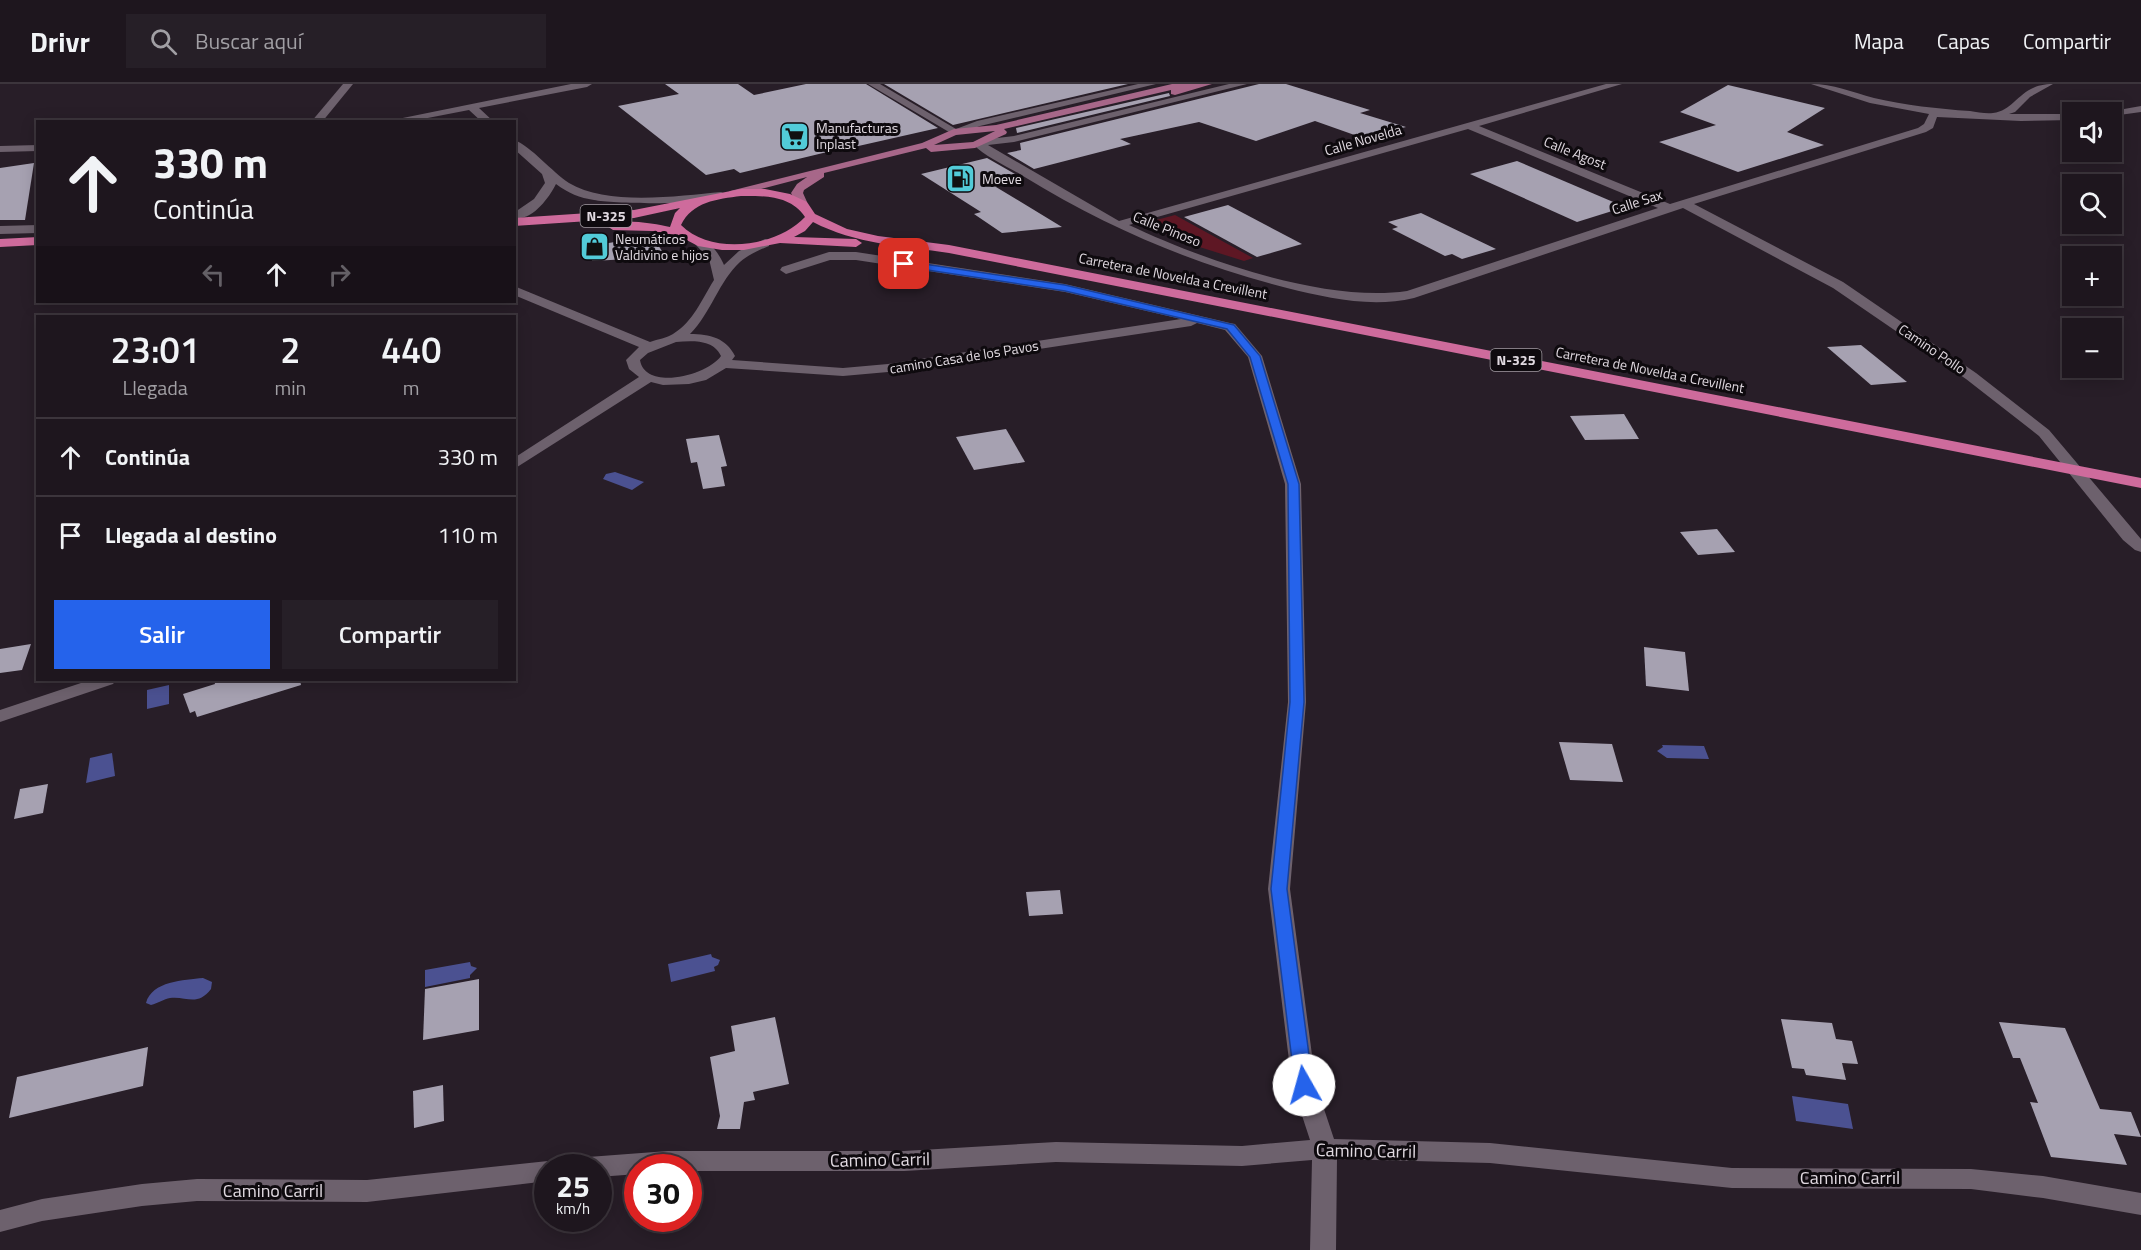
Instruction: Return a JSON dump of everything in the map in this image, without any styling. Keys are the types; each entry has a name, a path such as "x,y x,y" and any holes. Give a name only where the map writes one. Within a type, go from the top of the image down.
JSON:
{"highway":[{"name":"N-325","path":"517,218 634,214 728,194 772,194 801,202"},
{"name":"N-325","path":"680,233 675,226 679,213 697,201"},
{"path":"801,202 809,209 811,217"},
{"name":"N-325","path":"516,232 652,226 680,233 701,243 742,246 779,239 801,229 811,217 837,230 1006,261"},
{"name":"N-325","path":"779,239 849,242 1006,261"},
{"path":"0,243 36,242"},
{"path":"0,256 36,254"},
{"name":"Carretera de Novelda a Crevillent","path":"1006,261 2141,483"}],"main road":[{"path":"728,194 926,145 953,134 996,129 1185,84"},
{"path":"801,202 797,193 798,189 816,176 933,148 982,142 1000,133 1207,84"},
{"path":"973,131 983,135 982,142"},
{"path":"953,134 947,143 957,146"}],"street":[{"path":"318,120 348,84"},
{"path":"398,120 587,84"},
{"path":"873,84 953,134 977,124 1151,84"},
{"path":"982,142 1014,139 1242,84"},
{"name":"Calle Novelda","path":"1118,225 1617,84"},
{"path":"1815,84 1907,116 1923,126 1922,130 1929,126 1933,115 1946,113"},
{"path":"1815,84 1874,100 1946,113 2006,117 2062,117"},
{"path":"1988,116 2011,110 2026,95 2048,84"},
{"path":"471,106 487,120"},
{"path":"2122,112 2141,109"},
{"name":"Calle Agost","path":"1469,126 1669,207"},
{"name":"Calle Sax","path":"1362,300 1409,295 1669,207 1922,130"},
{"name":"Calle Pinoso","path":"982,142 1118,225 1186,254 1236,270 1362,300"},
{"path":"516,145 546,170 582,194 596,197 682,198 728,194"},
{"path":"0,149 36,148"},
{"path":"517,218 536,204 548,189 551,183 546,170"},
{"name":"Camino Pollo","path":"1683,203 1838,285 1971,376 2044,433 2129,537 2141,547"},
{"path":"0,230 36,229"},
{"path":"701,243 713,254 720,268 720,280"},
{"path":"676,339 690,329 700,317 720,280 734,261 765,243"},
{"path":"786,270 829,256 856,256 1065,288 1230,327 1255,356 1293,484 1297,702 1279,889 1304,1085 1325,1149 1323,1250"},
{"path":"516,291 648,346"},
{"path":"700,317 706,339"},
{"name":"camino Casa de los Pavos","path":"725,364 843,372 888,369 1202,320"},
{"path":"676,339 706,339 718,343 726,349 729,356 725,364 708,374 682,380 649,377 639,373 634,366 634,359 648,346 676,339"},
{"path":"516,464 649,377"},
{"path":"0,716 104,681"},
{"name":"Camino Carril","path":"612,1165 669,1161 904,1161 1056,1152 1242,1156 1325,1149 1490,1154 1732,1178 1971,1179 2043,1186 2141,1204"},
{"name":"Camino Carril","path":"0,1221 42,1210 142,1195 197,1190 367,1191 534,1173"}],"shaded area":[{"path":"1175,215 1253,258 1244,261 1190,244 1152,228 1149,222"}],"water":[{"path":"615,472 644,482 632,490 603,479 606,474"},
{"path":"169,685 169,704 147,709 147,690"},
{"path":"1662,745 1704,746 1709,759 1667,758 1657,751 1663,747"},
{"path":"112,753 115,776 86,783 90,758"},
{"path":"711,954 712,957 720,960 714,967 715,971 671,982 668,964"},
{"path":"470,962 471,966 477,968 470,978 425,987 425,970"},
{"path":"203,978 212,982 211,989 201,998 192,1000 170,998 151,1005 146,1003 149,996 162,986 178,981"},
{"path":"1792,1096 1848,1104 1853,1129 1796,1121"}],"building":[{"path":"665,84 738,84 754,95 806,84 866,84 938,128 740,173 734,169 706,175 618,106 679,94"},
{"path":"884,84 1128,84 953,125"},
{"path":"1259,84 1286,84 1370,110 1360,113 1406,127 1363,138 1315,121 1256,141 1199,122 1120,139 1131,144 1034,169 1007,153 1021,150 1020,143"},
{"path":"1728,85 1825,108 1787,132 1824,145 1738,172 1659,142 1716,125 1680,112"},
{"path":"1169,93 1170,96 1017,133 1016,128"},
{"path":"987,158 1015,174 992,180 1001,185 996,187 1062,227 1002,233 974,214 981,212 921,174"},
{"path":"1517,161 1625,207 1577,222 1470,174"},
{"path":"34,163 25,220 0,220 0,168"},
{"path":"1228,205 1302,244 1257,257 1184,217"},
{"path":"1421,213 1496,249 1462,259 1452,254 1445,256 1392,229 1398,227 1388,222"},
{"path":"652,236 666,257 592,261 590,246"},
{"path":"1861,345 1907,382 1871,385 1827,347"},
{"path":"1624,414 1639,439 1585,440 1570,416"},
{"path":"1006,429 1025,462 974,470 956,437"},
{"path":"719,435 727,466 721,467 725,486 703,489 697,462 691,463 686,439"},
{"path":"1717,529 1735,552 1698,555 1680,532"},
{"path":"31,644 22,670 0,673 0,649"},
{"path":"1644,647 1685,652 1689,691 1646,686"},
{"path":"214,681 300,681 301,685 197,717 195,711 190,713 183,694 215,684"},
{"path":"1559,742 1612,744 1623,782 1570,780"},
{"path":"48,784 43,813 14,819 20,789"},
{"path":"1060,890 1063,914 1029,916 1026,892"},
{"path":"479,979 479,1030 423,1040 425,989"},
{"path":"775,1017 789,1084 753,1092 755,1100 744,1102 740,1129 717,1129 720,1116 710,1057 735,1051 731,1026"},
{"path":"1781,1019 1832,1023 1836,1039 1852,1041 1858,1064 1842,1063 1846,1080 1806,1075 1804,1069 1792,1068"},
{"path":"1999,1022 2065,1028 2100,1109 2131,1112 2141,1137 2114,1134 2127,1165 2051,1157 2030,1102 2038,1103 2020,1058 2013,1058"},
{"path":"148,1047 143,1086 9,1118 17,1077"},
{"path":"443,1085 444,1121 414,1128 413,1091"}],"place":[{"name":"Manufacturas Inplast","path":"795,136"},
{"name":"Moeve","path":"961,179"},
{"name":"Neumáticos Valdivino e hijos","path":"594,247"}],"route":[{"path":"904,264 1065,288 1230,327 1255,356 1293,484 1297,702 1279,889 1304,1085"}]}
